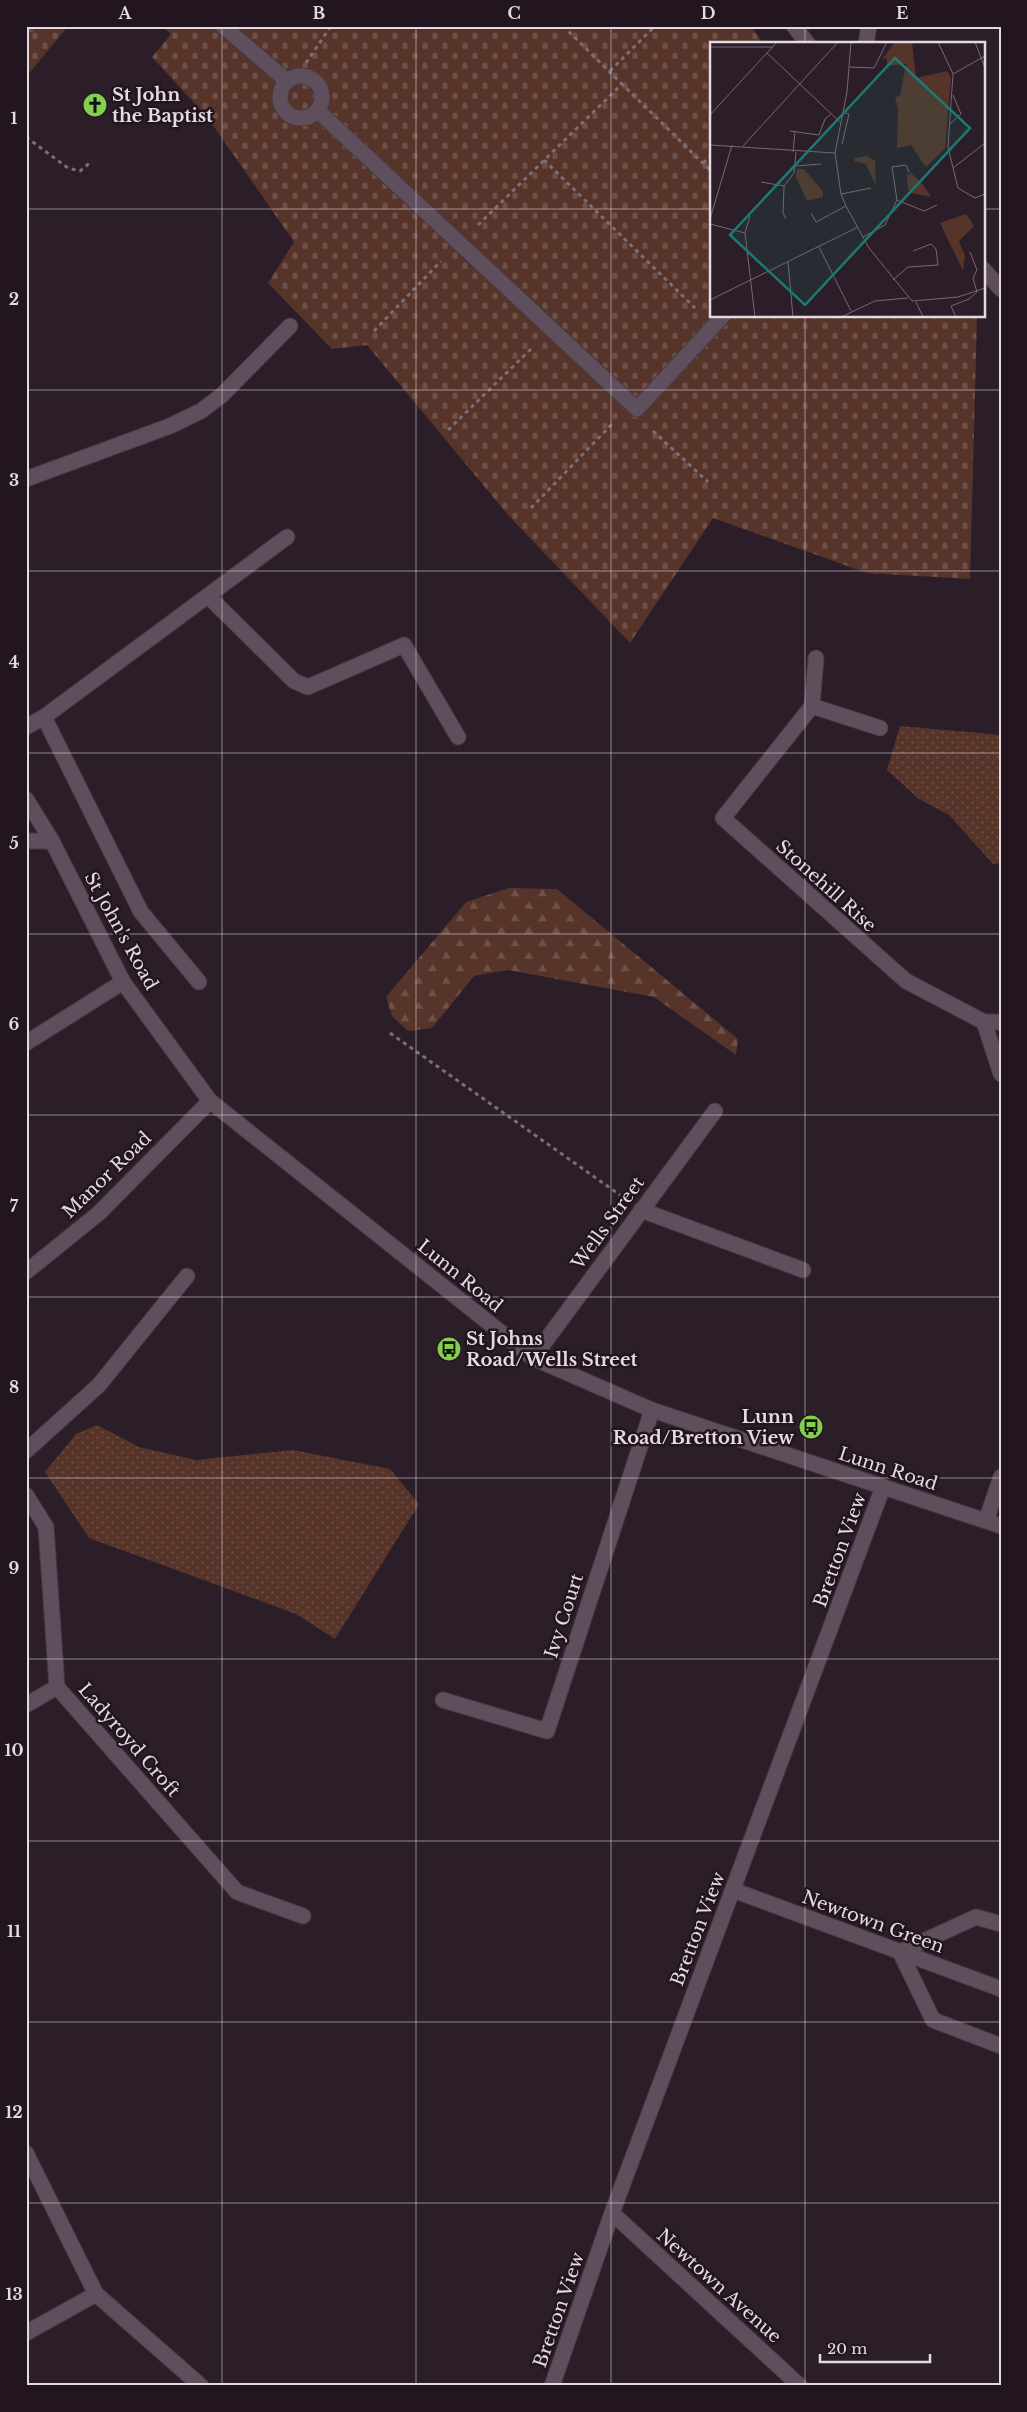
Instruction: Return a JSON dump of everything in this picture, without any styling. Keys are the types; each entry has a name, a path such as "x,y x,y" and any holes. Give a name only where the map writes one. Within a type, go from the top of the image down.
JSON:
{"street":[{"path":"223,26 292,79"},
{"path":"794,26 806,42"},
{"path":"866,42 869,26"},
{"path":"306,76 320,85 323,100 318,111 308,118 299,119 290,116 280,102 280,94 292,79 306,76"},
{"path":"318,111 634,406 719,321"},
{"path":"984,271 998,287"},
{"path":"26,479 170,426 201,410 222,395 290,326"},
{"path":"26,727 44,718 287,537"},
{"path":"208,596 294,681 308,687 404,645 458,736"},
{"path":"816,658 812,706 880,728"},
{"name":"Stonehill Rise","path":"812,706 722,818 906,982 984,1022"},
{"name":"St John's Road","path":"44,718 141,912 199,982"},
{"name":"St John's Road","path":"26,799 52,841 123,982 210,1100"},
{"path":"26,841 52,841"},
{"path":"26,1043 123,982"},
{"path":"1001,1022 984,1022 1001,1074"},
{"name":"Manor Road","path":"26,1272 99,1213 210,1100"},
{"name":"Lunn Road","path":"210,1100 533,1358 652,1410 994,1524"},
{"name":"Wells Street","path":"533,1358 715,1111"},
{"path":"641,1210 803,1270"},
{"path":"26,1451 99,1385 187,1276"},
{"name":"Ivy Court","path":"443,1700 546,1731 652,1410"},
{"path":"994,1524 1001,1477"},
{"name":"Bretton View","path":"552,2386 612,2213 883,1487"},
{"name":"Ladyroyd Croft","path":"26,1495 46,1527 57,1687 237,1892 302,1916"},
{"path":"26,1705 57,1687"},
{"name":"Newtown Green","path":"733,1890 1001,1989"},
{"path":"1001,1924 976,1916 900,1952 933,2020 1001,2046"},
{"path":"26,2153 96,2294 200,2386"},
{"name":"Newtown Avenue","path":"612,2213 800,2386"},
{"path":"26,2334 96,2294"}],"path":[{"path":"292,79 331,26"},
{"path":"562,26 710,170"},
{"path":"610,71 655,26"},
{"path":"374,331 459,243 622,84"},
{"path":"26,137 68,168 80,171 92,161"},
{"path":"703,163 710,157"},
{"path":"544,160 710,313"},
{"path":"448,430 551,330"},
{"path":"531,508 634,406 643,421 708,482"},
{"path":"390,1033 641,1210"}],"green space":[{"path":"26,26 68,26 26,77"},
{"path":"162,26 750,26 762,42 710,42 710,318 977,318 970,579 867,573 713,518 630,643 508,515 367,345 332,349 268,283 294,242 208,118 152,57 171,34"},
{"path":"900,726 1001,735 1001,864 993,864 949,815 919,799 887,770"},
{"path":"509,888 557,889 738,1039 736,1055 654,997 508,970 474,976 432,1028 408,1031 392,1016 386,997 466,902"},
{"path":"97,1425 139,1447 196,1460 293,1450 390,1469 419,1504 335,1639 296,1614 89,1538 45,1472 76,1434"}],"place":[{"name":"St John the Baptist","path":"95,105"},
{"name":"St Johns Road/Wells Street","path":"449,1349"},
{"name":"Lunn Road/Bretton View","path":"811,1427"}]}
